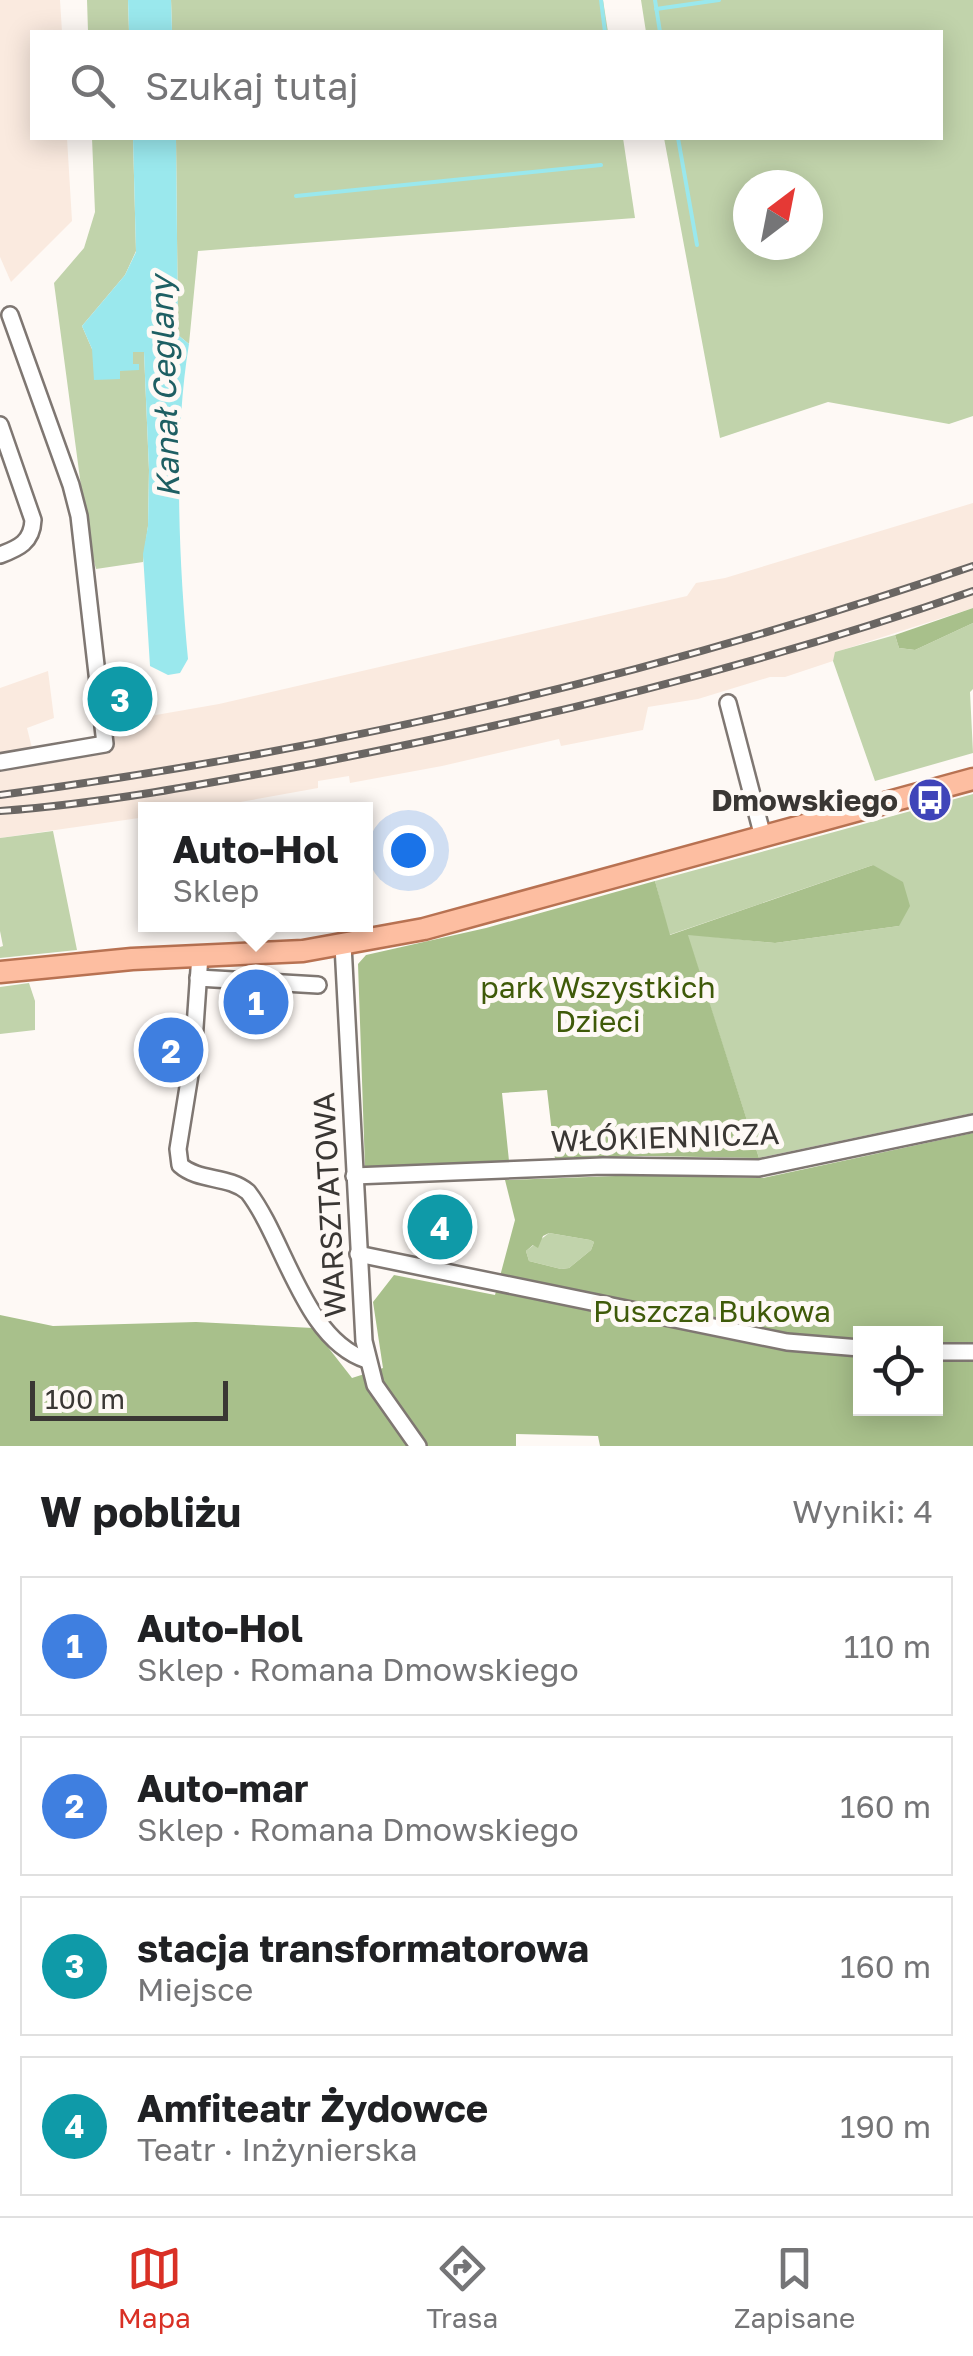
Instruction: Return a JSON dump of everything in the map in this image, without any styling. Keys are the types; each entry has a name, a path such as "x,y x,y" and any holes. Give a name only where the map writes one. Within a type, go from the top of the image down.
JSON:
{"main road":[{"path":"0,972 343,945 464,920 973,779"}],"street":[{"path":"0,762 105,744 78,516 10,315"},
{"path":"0,425 33,520 27,541 0,555"},
{"path":"728,702 763,836"},
{"name":"WARSZTATOWA","path":"343,945 366,1360 375,1386 418,1446"},
{"path":"200,956 193,1056 178,1149 180,1165 194,1174 239,1184 248,1192 319,1319 343,1349 366,1360"},
{"path":"198,978 318,985"},
{"name":"WŁÓKIENNICZA","path":"354,1176 603,1166 759,1168 973,1123"},
{"path":"358,1254 787,1342 853,1347"},
{"path":"943,1352 973,1352"}],"shaded area":[{"path":"0,0 60,0 62,30 30,30 30,140 67,140 72,221 11,282 0,257"},
{"path":"973,503 973,608 836,652 833,661 785,677 770,677 698,699 648,707 643,730 561,746 559,739 350,783 349,776 318,781 318,788 240,802 138,802 138,818 0,838 0,772 109,753 110,723 219,704 687,596 696,583 725,578"},
{"path":"48,671 54,718 27,728 33,752 0,756 0,688"}],"green space":[{"path":"87,0 128,0 129,30 88,30"},
{"path":"171,0 603,0 608,30 172,30"},
{"path":"641,0 973,0 973,416 949,424 828,402 720,438 664,140 943,140 943,30 646,30"},
{"path":"92,140 133,140 136,251 125,275 82,326 92,349 120,378 120,371 133,364 133,351 144,352 148,526 143,562 96,569 88,539 54,283 84,248 95,212"},
{"path":"176,140 623,140 635,218 198,251 189,344 178,335"},
{"path":"973,608 973,623 915,650 899,648 895,635"},
{"path":"973,623 973,753 875,781 833,661 835,652 895,635 899,648 915,650"},
{"path":"973,794 973,1113 759,1158 687,934 775,943 899,926 873,865 669,935 655,881"},
{"path":"53,831 77,950 0,958 0,838"},
{"name":"park Wszystkich Dzieci","path":"873,865 903,882 910,906 899,926 775,943 688,935 759,1158 555,1159 547,1090 502,1093 509,1161 365,1168 358,964 366,955 486,928 655,881 670,935"},
{"path":"29,983 35,1001 35,1030 0,1034 0,987"},
{"name":"Puszcza Bukowa","path":"973,1133 973,1446 600,1446 598,1436 516,1434 516,1446 0,1446 0,1315 53,1326 196,1322 313,1328 352,1378 383,1368 373,1302 394,1275 495,1295 515,1220 505,1180 643,1175 763,1178","holes":["549,1233 594,1242 591,1250 569,1268 529,1261 526,1251 533,1245 538,1248 543,1236"]},
{"path":"549,1233 594,1242 591,1250 569,1268 529,1261 526,1251"}],"water":[{"path":"128,0 171,0 172,30 129,30"},
{"name":"Kanał Ceglany","path":"133,140 176,140 178,335 189,344 181,420 179,501 188,659 180,673 168,675 150,666 143,554 149,470 144,352 133,352 133,364 139,364 139,370 120,371 120,379 94,380 92,349 82,326 125,275 136,252"}],"waterway":[{"path":"601,0 605,30"},
{"path":"655,0 660,30"},
{"path":"656,9 719,0"},
{"path":"678,140 697,245"},
{"path":"296,196 601,165"}],"railway":[{"path":"0,795 248,756 493,705 734,642 973,566"},
{"path":"0,811 202,784 487,728 732,666 973,591"}],"place":[{"name":"stacja transformatorowa","path":"120,699"},
{"name":"Dmowskiego","path":"930,800"},
{"name":"Auto-Hol","path":"256,1002"},
{"name":"Auto-mar","path":"171,1050"},
{"name":"Amfiteatr Żydowce","path":"440,1227"}]}
